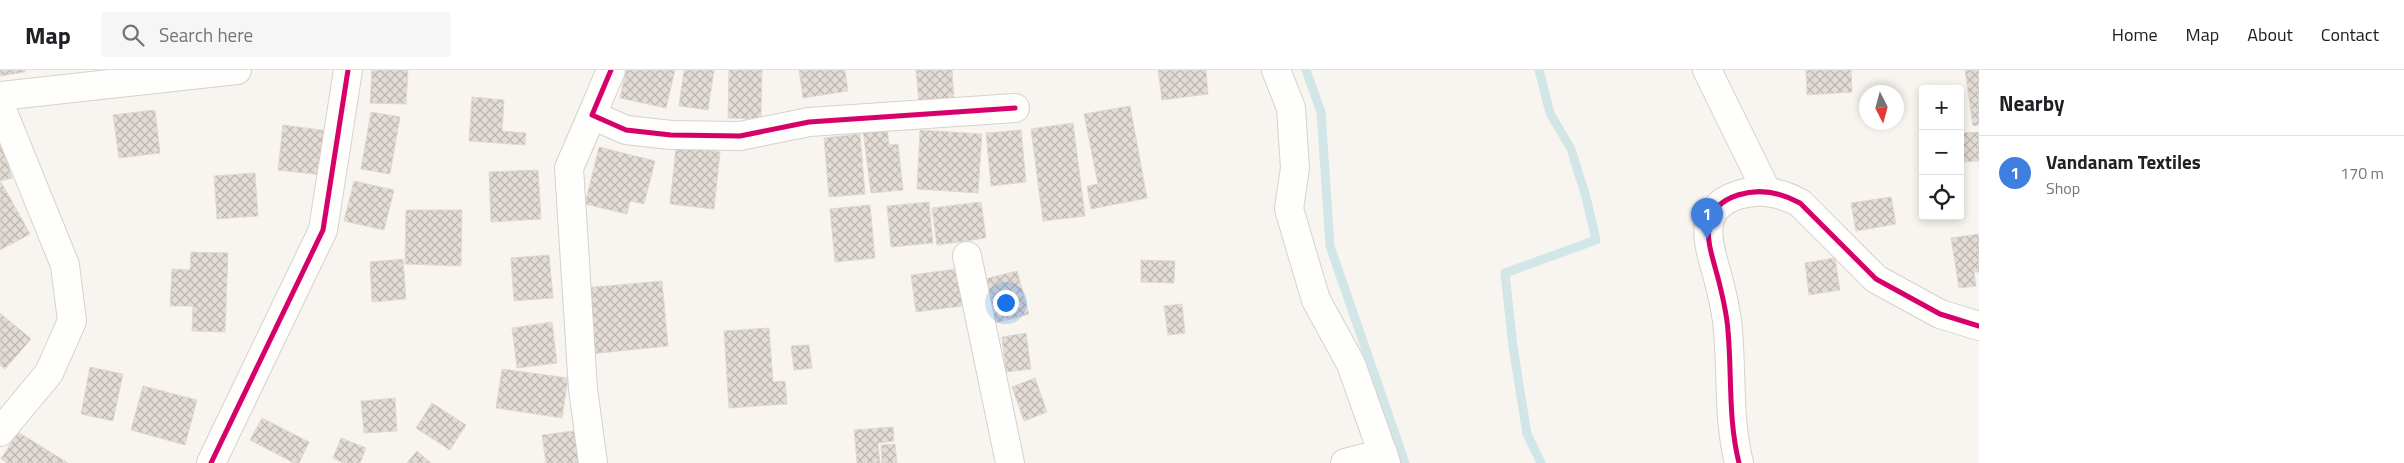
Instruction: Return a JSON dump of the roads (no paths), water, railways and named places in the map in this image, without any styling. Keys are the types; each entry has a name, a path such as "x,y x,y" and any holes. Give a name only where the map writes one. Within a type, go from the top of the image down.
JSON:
{"street":[{"path":"0,96 237,70"},
{"path":"211,463 324,230 348,70"},
{"path":"593,463 583,389 569,168 611,70"},
{"path":"1276,70 1291,108 1295,168 1289,210 1316,300 1351,364 1372,429 1384,458 1345,463"},
{"path":"1707,70 1767,192"},
{"path":"0,105 65,265 72,322 49,373 0,432"},
{"path":"592,115 626,130 671,134 740,136 809,122 1015,108"},
{"path":"1739,463 1735,447 1729,387 1728,330 1719,283 1707,239 1708,224 1714,213 1725,202 1746,193 1767,192 1784,194 1800,203 1876,279 1940,314 1979,326"},
{"path":"967,256 1010,463"}],"waterway":[{"path":"1306,70 1321,112 1330,246 1405,463"},
{"path":"1539,70 1550,113 1571,149 1586,197 1596,240 1505,273 1513,347 1527,434 1541,463"}],"place":[{"name":"Vandanam Textiles","path":"1707,239"}]}
